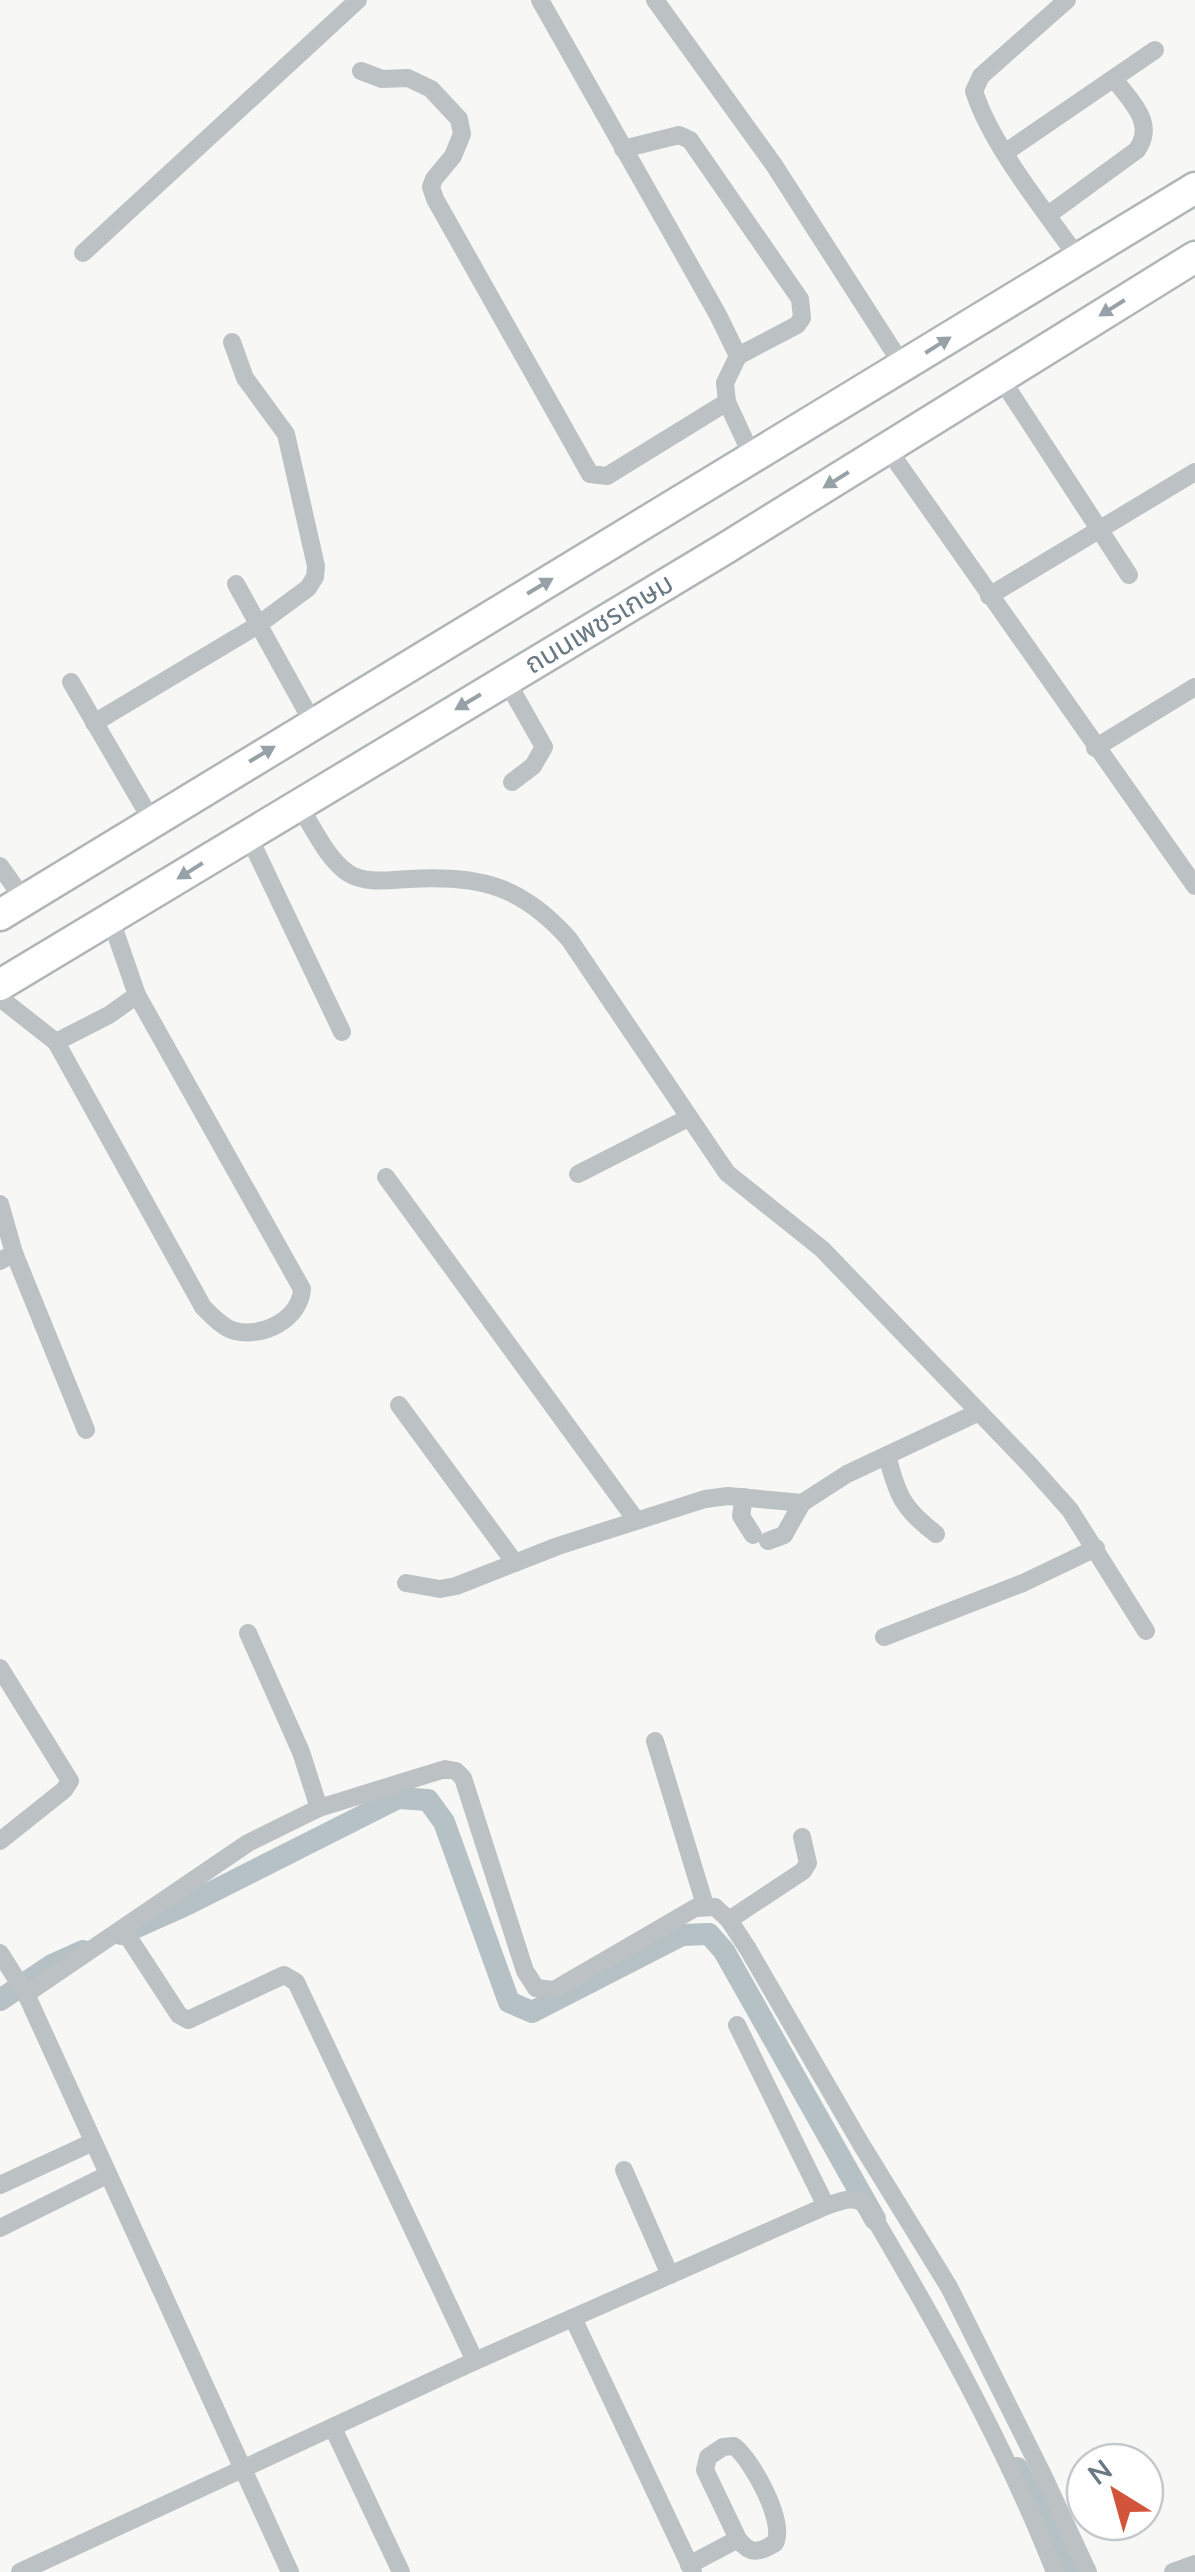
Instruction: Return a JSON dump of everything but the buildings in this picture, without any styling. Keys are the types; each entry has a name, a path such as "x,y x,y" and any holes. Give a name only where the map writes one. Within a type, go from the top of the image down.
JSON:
{"main road":[{"path":"12,907 1195,188"},
{"name":"ถนนเพชรเกษม","path":"0,985 1195,257"}],"street":[{"path":"83,253 358,0"},
{"path":"540,0 738,356"},
{"path":"655,0 774,165 903,366"},
{"path":"1067,0 1027,32 976,84 974,91 1006,152 1078,258"},
{"path":"1006,152 1155,50"},
{"path":"361,71 382,79 408,78 431,89 459,119 462,134 453,156 431,187 435,199 590,474 608,476 727,402"},
{"path":"1048,215 1142,142 1146,126 1115,80"},
{"path":"623,149 679,135 690,140 800,299 802,318 797,326 738,356 725,383 727,402 753,458"},
{"path":"94,723 258,624 308,588 315,577 316,566 286,434 245,378 232,342"},
{"path":"1000,377 1129,575"},
{"path":"887,448 1195,886"},
{"path":"989,596 1195,472"},
{"path":"236,584 312,723"},
{"path":"506,680 544,747 533,766 512,782"},
{"path":"70,682 152,821"},
{"path":"1095,748 1195,688"},
{"path":"298,804 337,863 351,875 374,881 441,877 493,885 545,912 569,939 727,1173 822,1249 1070,1510 1146,1631"},
{"path":"248,835 342,1032"},
{"path":"0,866 12,907"},
{"path":"0,998 56,1042 202,1307 233,1331 258,1332 293,1314 302,1302 302,1290 137,996 111,920"},
{"path":"56,1042 137,996"},
{"path":"578,1174 688,1118"},
{"path":"386,1176 636,1520"},
{"path":"0,1204 7,1257 86,1430"},
{"path":"399,1404 516,1563"},
{"path":"744,1497 741,1516 760,1538 784,1535 802,1502 847,1474 977,1414"},
{"path":"887,1455 901,1502 914,1518 936,1534"},
{"path":"406,1583 440,1589 705,1499 744,1497 802,1502"},
{"path":"884,1637 1024,1583 1096,1548"},
{"path":"248,1633 301,1752 319,1808"},
{"path":"0,1668 70,1780 64,1790 0,1841"},
{"path":"654,1741 705,1905"},
{"path":"22,1988 123,1929 248,1843 319,1808 445,1769 464,1778 525,1971 536,1988 554,1990 694,1908 705,1905 723,1912 949,2287 1088,2572"},
{"path":"729,1920 802,1871 808,1863 802,1837"},
{"path":"123,1929 179,2015 188,2020 284,1975 292,1977 475,2361"},
{"path":"0,1953 22,1988 290,2572"},
{"path":"737,2025 826,2206"},
{"path":"0,2184 92,2142"},
{"path":"624,2170 670,2275"},
{"path":"0,2228 107,2174"},
{"path":"20,2572 475,2361 826,2206 853,2198 868,2206 947,2345 1000,2448 1056,2572"},
{"path":"573,2318 691,2568 738,2539"},
{"path":"333,2428 400,2572"},
{"path":"734,2446 743,2453 780,2528 775,2544 763,2551 745,2548 738,2539 706,2470 708,2456 723,2447 734,2446"},
{"path":"1173,2572 1195,2564"}],"waterway":[{"path":"121,1934 398,1798 428,1800 444,1822 509,2002 532,2012 682,1935 709,1934 724,1951 875,2219"},
{"path":"0,2000 52,1965 83,1951"},
{"path":"1017,2468 1072,2572"}]}
